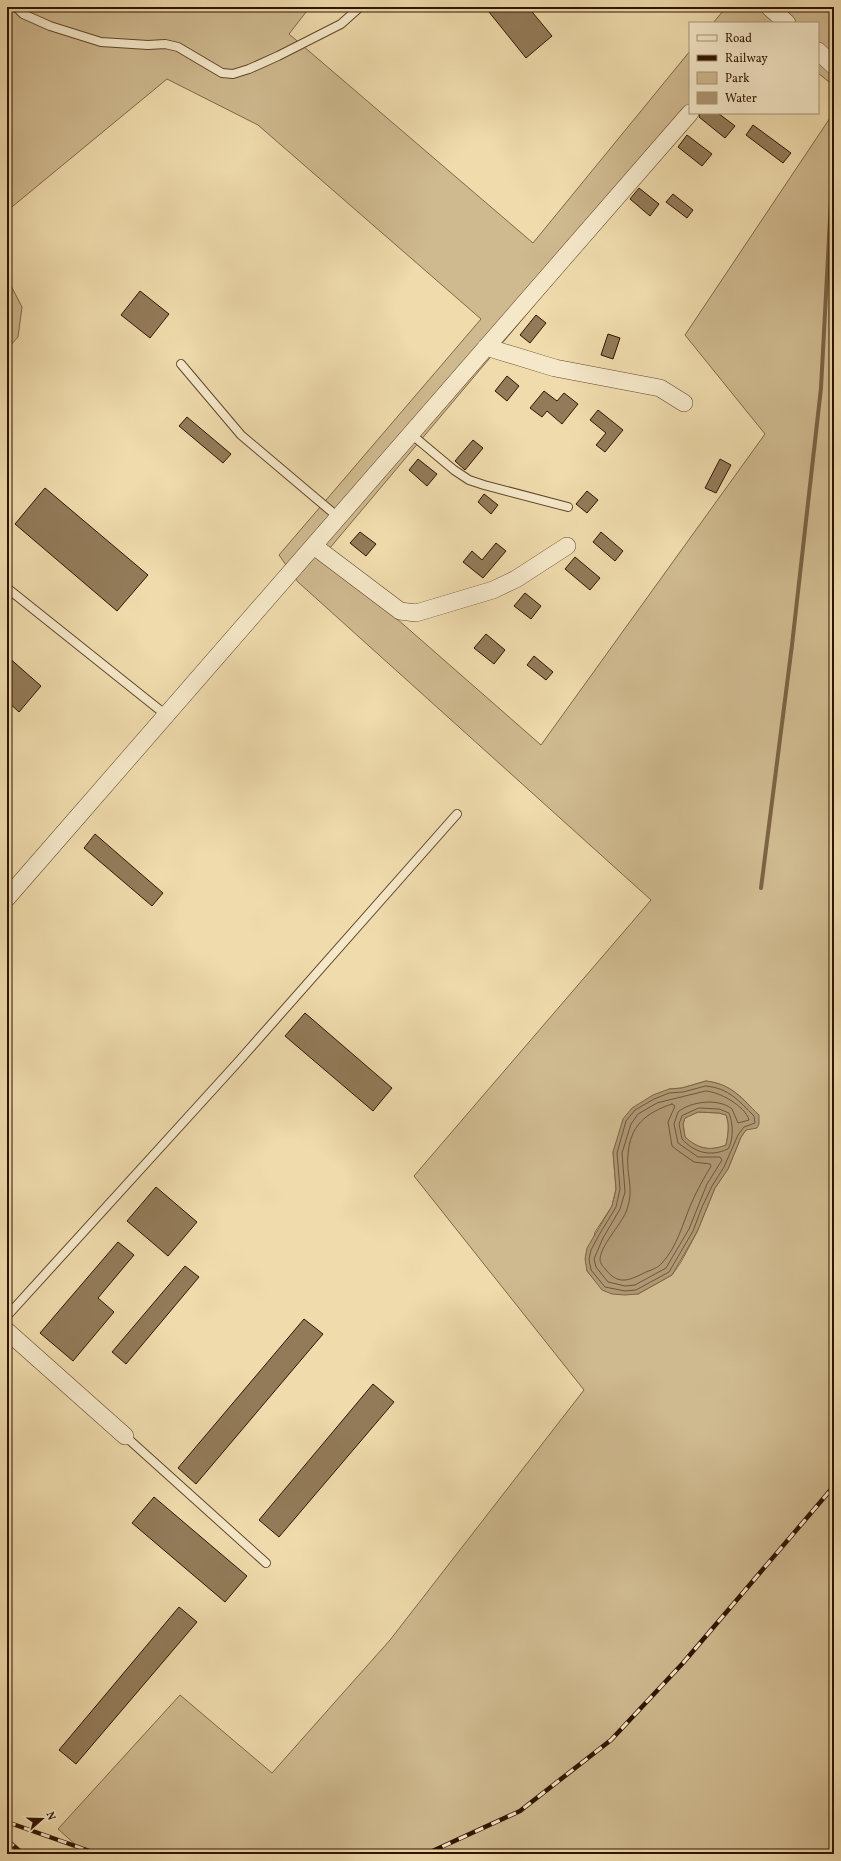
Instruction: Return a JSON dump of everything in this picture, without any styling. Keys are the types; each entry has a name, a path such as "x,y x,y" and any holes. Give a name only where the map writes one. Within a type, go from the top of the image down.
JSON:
{"street":[{"path":"819,52 834,66"},
{"path":"7,898 689,114"},
{"path":"486,347 555,368 660,388 684,402"},
{"path":"314,546 400,611 407,613 416,613 493,590 516,579 567,546"},
{"path":"7,1331 125,1436"}],"lane":[{"path":"16,7 23,14 50,26 101,42 148,45 165,44 178,47 222,73 233,74 249,69 278,56 341,24 360,7"},
{"path":"181,364 241,435 338,517"},
{"path":"411,434 454,470 469,480 484,486 568,507"},
{"path":"7,588 166,715"},
{"path":"7,1316 238,1062 457,814"},
{"path":"125,1436 266,1563"}],"green space":[{"path":"7,7 310,7 289,34 533,243 689,52 689,114 695,114 324,555 541,745 765,434 685,335 834,112 834,1854 86,1854 58,1829 180,1695 272,1773 390,1640 584,1390 414,1176 651,900 298,582 279,555 481,319 258,125 167,79 7,211","holes":["706,1081 719,1084 730,1089 749,1105 746,1130 741,1137 728,1169 715,1188 697,1232 681,1262 672,1275 638,1294 595,1280 587,1271 595,1232 612,1206 616,1189 613,1152 615,1146 669,1089 682,1088"]},
{"path":"721,7 834,7 834,86 819,74 819,22 714,22 723,11"},
{"path":"7,278 22,307 18,337 7,349"},
{"path":"698,1112 719,1113 726,1115 728,1133 726,1145 714,1148 704,1148 694,1144 685,1137 683,1124 685,1118"}],"water":[{"path":"706,1081 723,1085 736,1093 759,1115 759,1124 757,1128 746,1130 741,1137 728,1169 715,1188 697,1232 672,1275 638,1294 612,1294 602,1290 587,1271 585,1259 587,1248 612,1206 616,1189 613,1152 623,1119 632,1108 653,1095 669,1089 682,1088","holes":["698,1112 719,1113 726,1115 728,1122 726,1145 714,1148 704,1148 694,1144 685,1137 683,1124 685,1118"]}],"building":[{"path":"485,7 528,7 552,36 526,58"},
{"path":"700,114 719,114 735,126 725,138 699,117"},
{"path":"753,125 791,153 783,163 746,135"},
{"path":"687,135 712,154 702,166 678,147"},
{"path":"639,188 659,204 650,216 630,199"},
{"path":"673,194 693,210 687,218 666,202"},
{"path":"140,291 169,314 150,338 121,315"},
{"path":"536,315 546,323 530,343 520,335"},
{"path":"608,334 620,338 613,359 601,355"},
{"path":"507,376 519,386 507,401 495,391"},
{"path":"544,391 557,401 564,393 578,404 562,424 547,411 542,417 530,408"},
{"path":"598,410 623,430 605,452 596,445 606,433 590,420"},
{"path":"187,417 231,454 223,463 179,426"},
{"path":"473,440 483,448 465,470 455,461"},
{"path":"418,459 437,474 427,486 409,470"},
{"path":"720,459 731,465 716,493 705,488"},
{"path":"45,488 148,575 117,611 15,524"},
{"path":"587,491 598,500 587,513 576,504"},
{"path":"484,494 498,505 491,514 478,502"},
{"path":"360,532 376,544 366,556 350,543"},
{"path":"601,532 623,551 615,561 593,542"},
{"path":"496,543 506,551 483,578 463,562 472,551 482,560"},
{"path":"575,557 600,578 590,590 565,569"},
{"path":"525,593 541,606 531,619 514,606"},
{"path":"486,634 505,650 494,664 474,648"},
{"path":"7,656 41,686 19,712 7,701"},
{"path":"534,656 553,672 546,680 527,665"},
{"path":"95,834 163,893 152,906 84,848"},
{"path":"305,1013 392,1088 373,1111 285,1036"},
{"path":"156,1187 197,1222 168,1256 127,1221"},
{"path":"118,1242 134,1255 98,1298 114,1312 73,1361 40,1333"},
{"path":"185,1266 199,1277 126,1364 112,1352"},
{"path":"304,1319 323,1334 196,1484 178,1468"},
{"path":"373,1384 394,1402 279,1537 259,1520"},
{"path":"154,1497 247,1576 225,1602 132,1523"},
{"path":"179,1607 197,1622 76,1764 59,1750"}],"waterway":[{"path":"761,888 792,645 821,388 831,200 834,193"}],"railway":[{"path":"426,1854 520,1811 611,1740 683,1663 834,1486"},
{"path":"7,1822 98,1854"},
{"path":"7,1840 23,1854"}]}
